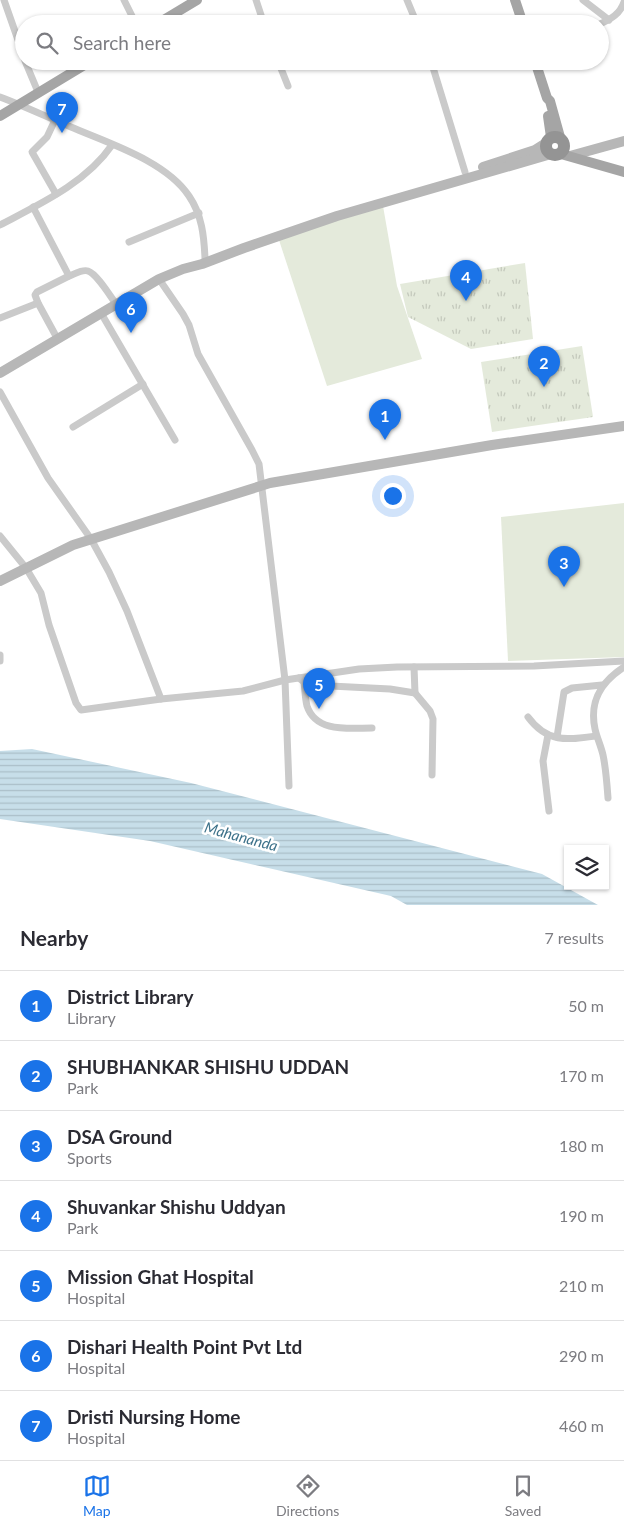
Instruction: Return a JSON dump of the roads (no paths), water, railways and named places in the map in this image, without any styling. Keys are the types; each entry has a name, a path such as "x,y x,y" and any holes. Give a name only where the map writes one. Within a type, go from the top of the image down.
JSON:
{"main road":[{"path":"169,15 183,4 198,0"},
{"path":"515,0 520,15"},
{"path":"0,116 76,70"},
{"path":"538,70 560,148"},
{"path":"560,148 624,168"},
{"path":"560,148 624,172"}],"street":[{"path":"4,0 15,31"},
{"path":"124,0 132,15"},
{"path":"256,0 261,15"},
{"path":"407,0 413,15"},
{"path":"583,0 602,15"},
{"path":"609,20 622,10 624,1"},
{"path":"29,70 38,92"},
{"path":"282,70 288,86"},
{"path":"434,70 465,172"},
{"path":"0,97 147,161 169,175 188,194 199,212 204,234 201,261"},
{"path":"55,120 47,137 32,152 56,194"},
{"path":"0,373 158,279 242,242 535,150 624,141"},
{"path":"0,225 56,194 86,174 102,159 112,145"},
{"path":"201,261 202,264 337,216 560,148"},
{"path":"33,207 69,276"},
{"path":"129,242 199,212"},
{"path":"57,338 38,303 35,295 37,292 82,270 89,271 116,304"},
{"path":"158,279 184,314 198,354 258,464 285,680 289,786"},
{"path":"0,318 38,303"},
{"path":"101,312 175,440"},
{"path":"73,427 143,384"},
{"path":"0,392 48,478 91,539 109,572 127,611 162,699"},
{"path":"0,581 56,553 91,539 270,483 480,447 624,426"},
{"path":"0,536 26,568 40,593 49,625 81,710 243,691 285,680 302,680 359,670 414,667 534,666 624,661"},
{"path":"0,655 0,661"},
{"path":"414,667 415,693 430,710 433,719 432,775"},
{"path":"608,798 603,755 596,736 593,712 596,698 602,685 614,673 624,667"},
{"path":"302,680 311,685 390,689 415,693"},
{"path":"302,680 307,704 315,720 336,728 372,728"},
{"path":"557,737 564,692 572,688 602,685"},
{"path":"528,717 534,726 548,735 578,738 596,736"},
{"path":"548,735 543,761 549,811"}],"water":[{"name":"Mahananda","path":"32,749 191,783 542,874 564,886 564,890 571,890 598,905 407,905 391,896 150,841 0,819 0,751"}],"place":[{"name":"Dristi Nursing Home","path":"62,133"},
{"name":"Shuvankar Shishu Uddyan","path":"466,301"},
{"name":"Dishari Health Point Pvt Ltd","path":"131,333"},
{"name":"SHUBHANKAR SHISHU UDDAN","path":"544,387"},
{"name":"District Library","path":"385,440"},
{"name":"DSA Ground","path":"564,587"},
{"name":"Mission Ghat Hospital","path":"319,709"}]}
